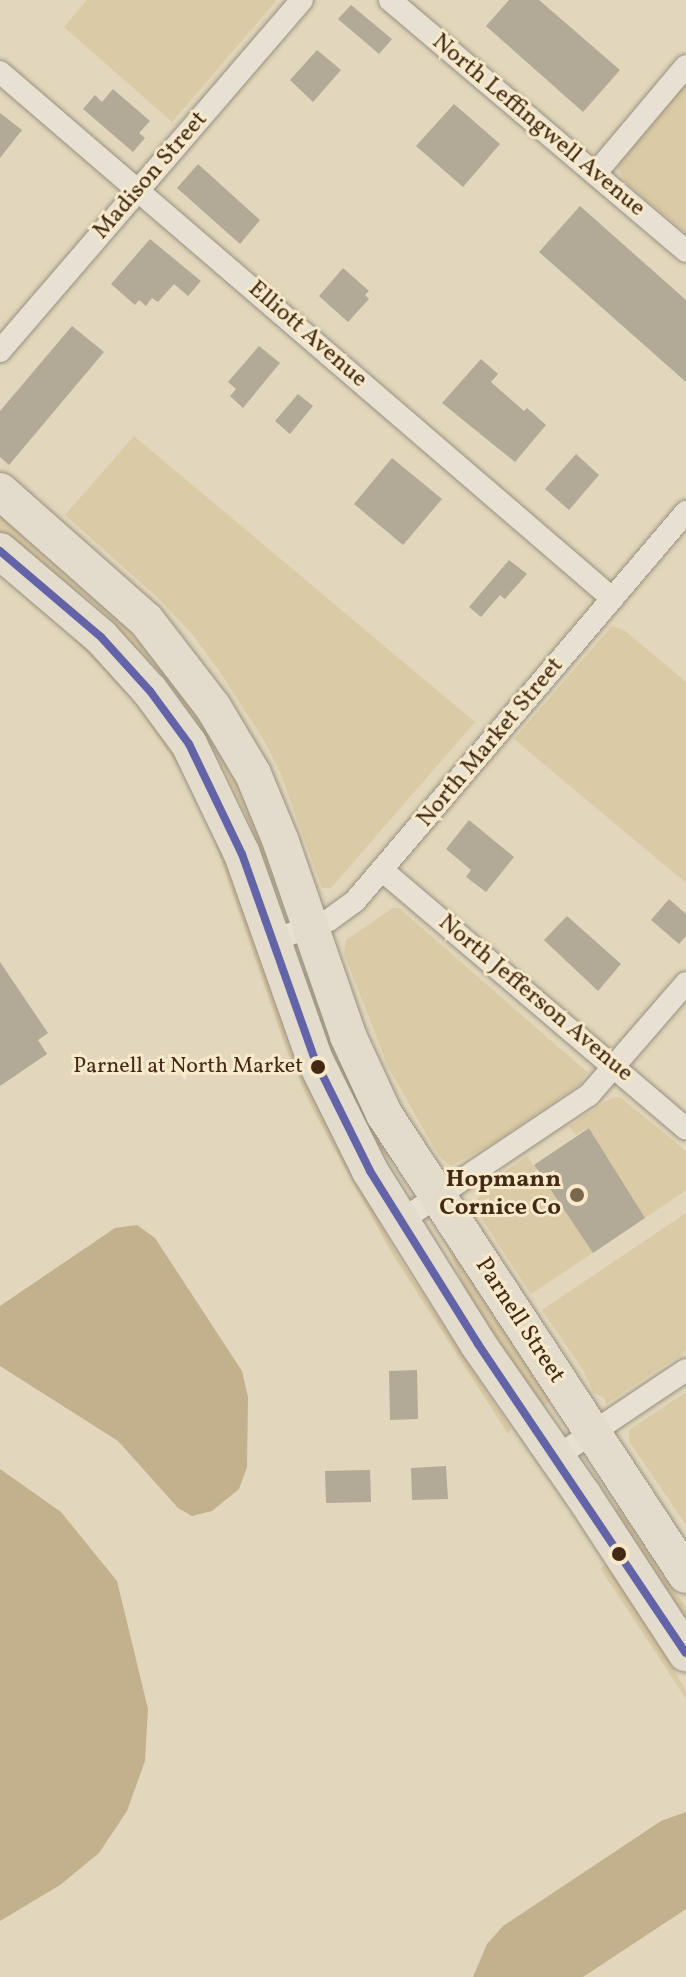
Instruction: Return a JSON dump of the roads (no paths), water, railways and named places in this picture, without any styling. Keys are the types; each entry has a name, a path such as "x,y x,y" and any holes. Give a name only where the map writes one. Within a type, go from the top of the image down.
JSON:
{"main road":[{"path":"0,491 146,620 191,675 253,774 311,928"},
{"path":"0,551 101,637 169,715 189,744 228,819 271,941"},
{"name":"Parnell Street","path":"311,928 365,1076 437,1198 686,1575"},
{"name":"Parnell Street","path":"271,941 338,1113 399,1222 686,1653"}],"street":[{"name":"Madison Street","path":"0,351 302,0"},
{"name":"North Leffingwell Avenue","path":"390,0 686,251"},
{"path":"595,174 686,66"},
{"name":"Elliott Avenue","path":"0,72 613,599"},
{"name":"North Market Street","path":"271,941 311,928 345,910 686,512"},
{"name":"North Jefferson Avenue","path":"382,870 686,1129"},
{"path":"399,1222 589,1095 686,983"},
{"path":"556,1457 686,1370"}],"place":[{"name":"Parnell at North Market","path":"318,1067"},
{"name":"Hopmann Cornice Co","path":"577,1195"}]}
